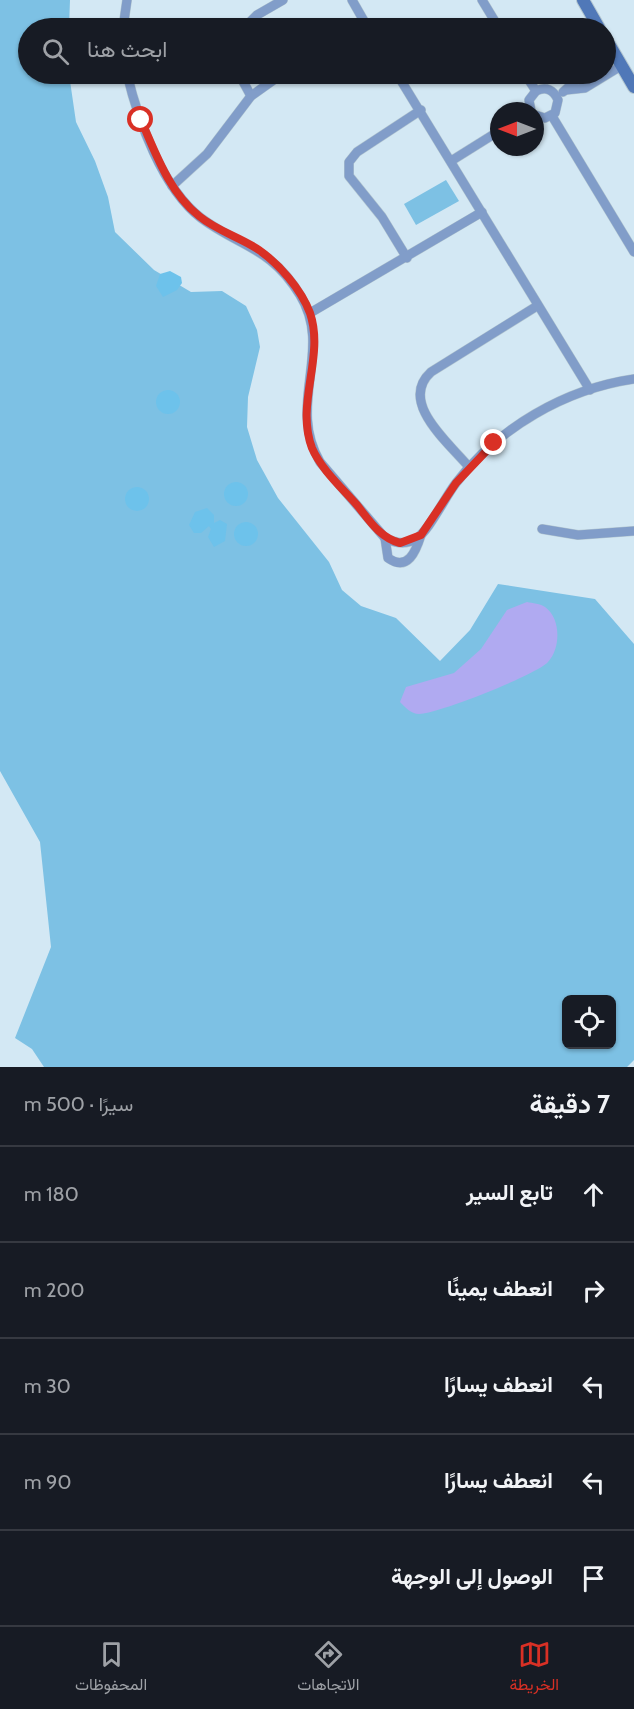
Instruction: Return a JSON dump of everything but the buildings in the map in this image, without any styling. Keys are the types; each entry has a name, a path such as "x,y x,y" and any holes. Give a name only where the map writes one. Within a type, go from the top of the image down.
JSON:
{"main road":[{"path":"583,0 593,18"},
{"path":"616,61 634,87"}],"street":[{"path":"124,18 127,0"},
{"path":"254,18 283,0"},
{"path":"352,0 362,18"},
{"path":"482,0 493,18"},
{"path":"616,69 621,66"},
{"path":"130,84 141,120 172,186 200,217 258,250 275,263 294,286 310,313 313,337 306,422 313,449 320,462 385,538 400,543 421,535"},
{"path":"244,84 251,96"},
{"path":"172,186 207,154 251,96 268,84"},
{"path":"404,84 590,390"},
{"path":"531,84 536,91"},
{"path":"566,90 569,84"},
{"path":"557,96 572,84"},
{"path":"566,90 585,88 591,84"},
{"path":"529,102 536,91 550,90 557,96 558,109 552,116 544,118"},
{"path":"407,258 381,217 353,183 348,169 357,152 421,110"},
{"path":"552,116 634,252"},
{"path":"451,161 490,137"},
{"path":"310,313 482,212"},
{"path":"469,467 421,406 419,394 423,382 431,372 537,306"},
{"path":"385,538 388,558 395,562 405,562 414,556 421,535 469,467 516,426 558,403 590,390 634,380"},
{"path":"542,529 578,535 634,531"}],"shaded area":[{"path":"0,0 70,0 69,18 18,18 18,84 70,84 76,122 95,161 108,197 115,232 154,270 191,292 222,291 246,306 257,330 260,347 248,397 247,427 257,460 278,498 329,562 342,590 361,606 396,618 440,661 470,630 498,584 595,599 634,644 634,1060 627,1067 44,1067 32,1049 15,1038 51,947 40,842 0,771"},
{"path":"446,180 459,201 416,225 404,204"},
{"path":"170,271 181,277 182,283 177,290 163,297 156,286 160,274"},
{"path":"168,390 176,394 180,402 176,410 168,414 160,410 156,402 160,394"},
{"path":"236,482 244,486 248,494 244,502 236,506 228,502 224,494 228,486"},
{"path":"137,487 145,491 149,499 145,507 137,511 129,507 125,499 129,491"},
{"path":"207,508 214,515 214,523 220,520 227,524 225,541 214,547 208,537 211,529 209,526 201,533 194,533 189,525 195,512"},
{"path":"246,522 254,526 258,534 254,542 246,546 238,542 234,534 238,526"},
{"path":"527,602 543,606 554,618 557,641 548,662 525,676 445,708 419,714 408,710 400,702 406,687 454,673 481,649 507,610"}],"route":[{"path":"141,120 172,186 187,205 219,230 258,250 275,263 300,294 310,313 313,337 312,368 306,405 306,422 313,449 320,462 381,535 400,543 421,535 456,483 494,443"}]}
